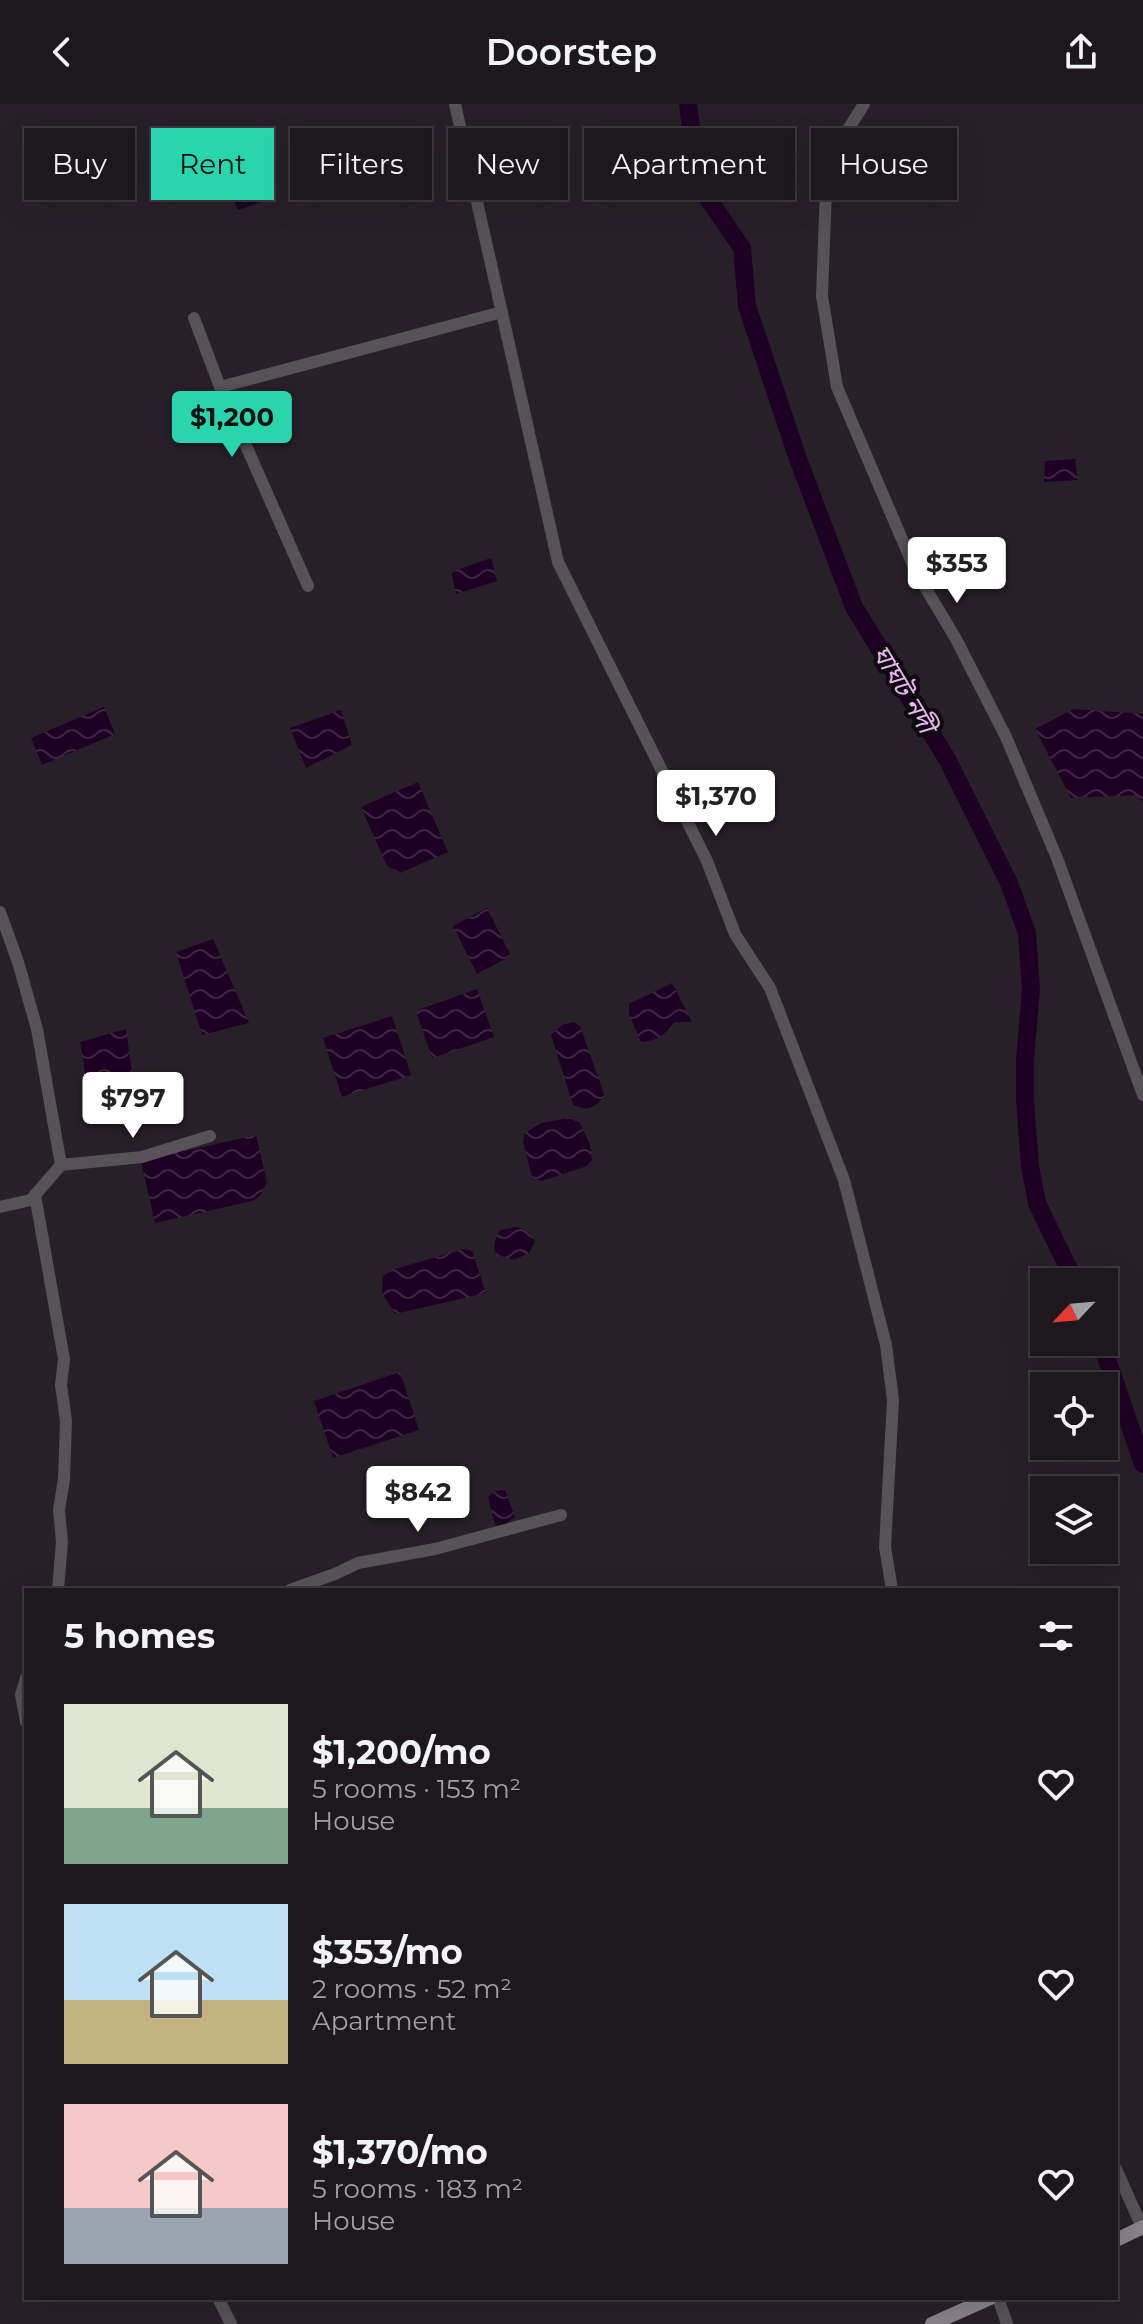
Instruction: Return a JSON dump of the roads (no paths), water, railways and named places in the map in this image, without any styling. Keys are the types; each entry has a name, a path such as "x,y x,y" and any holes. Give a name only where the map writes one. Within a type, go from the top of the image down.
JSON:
{"main road":[{"path":"1118,2239 1143,2227"},
{"path":"932,2324 986,2300"}],"street":[{"path":"455,104 558,562 707,861 735,934 770,988 844,1180 886,1345 893,1400 885,1547 892,1588"},
{"path":"864,104 827,163 822,296 837,387 916,572 956,639 1006,737 1057,858 1143,1095"},
{"path":"220,387 502,312"},
{"path":"194,318 220,387 308,586"},
{"path":"0,912 37,1029 61,1165"},
{"path":"0,1207 31,1200 61,1165 142,1157 210,1136"},
{"path":"35,1195 64,1359 61,1385 66,1421 64,1479 59,1510 62,1542 58,1588"},
{"path":"296,1588 358,1563 435,1549 561,1515"},
{"path":"24,1685 21,1695 24,1711"},
{"path":"1118,2173 1143,2227"},
{"path":"219,2300 231,2324"},
{"path":"999,2300 1007,2324"}],"water":[{"path":"234,200 267,200 238,210"},
{"path":"1075,459 1078,480 1044,482 1045,461"},
{"path":"491,558 497,581 456,594 451,572"},
{"path":"104,707 115,734 42,765 31,738"},
{"path":"1074,709 1143,714 1143,801 1135,795 1071,798 1035,729"},
{"path":"341,710 352,745 306,768 290,728"},
{"path":"418,782 448,852 400,873 387,866 361,807"},
{"path":"487,908 511,956 477,974 453,926"},
{"path":"213,939 249,1023 202,1035 176,952"},
{"path":"672,983 692,1022 674,1022 660,1036 641,1042 629,1014 629,1004"},
{"path":"477,989 494,1037 432,1058 418,1010"},
{"path":"392,1016 411,1075 342,1097 323,1038"},
{"path":"574,1022 580,1026 605,1096 587,1108 573,1105 551,1035 562,1025"},
{"path":"126,1029 137,1107 93,1119 80,1042"},
{"path":"569,1118 580,1123 590,1145 592,1160 587,1166 542,1181 532,1177 523,1142 525,1133 541,1123"},
{"path":"256,1135 267,1182 260,1196 252,1201 155,1223 141,1161"},
{"path":"516,1227 528,1232 535,1242 529,1253 514,1260 497,1255 495,1243 500,1230"},
{"path":"463,1249 472,1251 486,1293 395,1314 382,1293 383,1276 392,1270"},
{"path":"400,1372 419,1430 333,1458 314,1401"},
{"path":"505,1490 515,1517 502,1526 495,1525 488,1497 495,1491"}],"waterway":[{"name":"ঘাঘট নদী","path":"688,104 698,184 742,248 747,306 798,459 854,607 947,759 1009,883 1027,933 1031,990 1025,1101 1030,1166 1037,1203 1068,1268"},
{"name":"ঘাঘট নদী","path":"1106,1356 1143,1464"}]}
